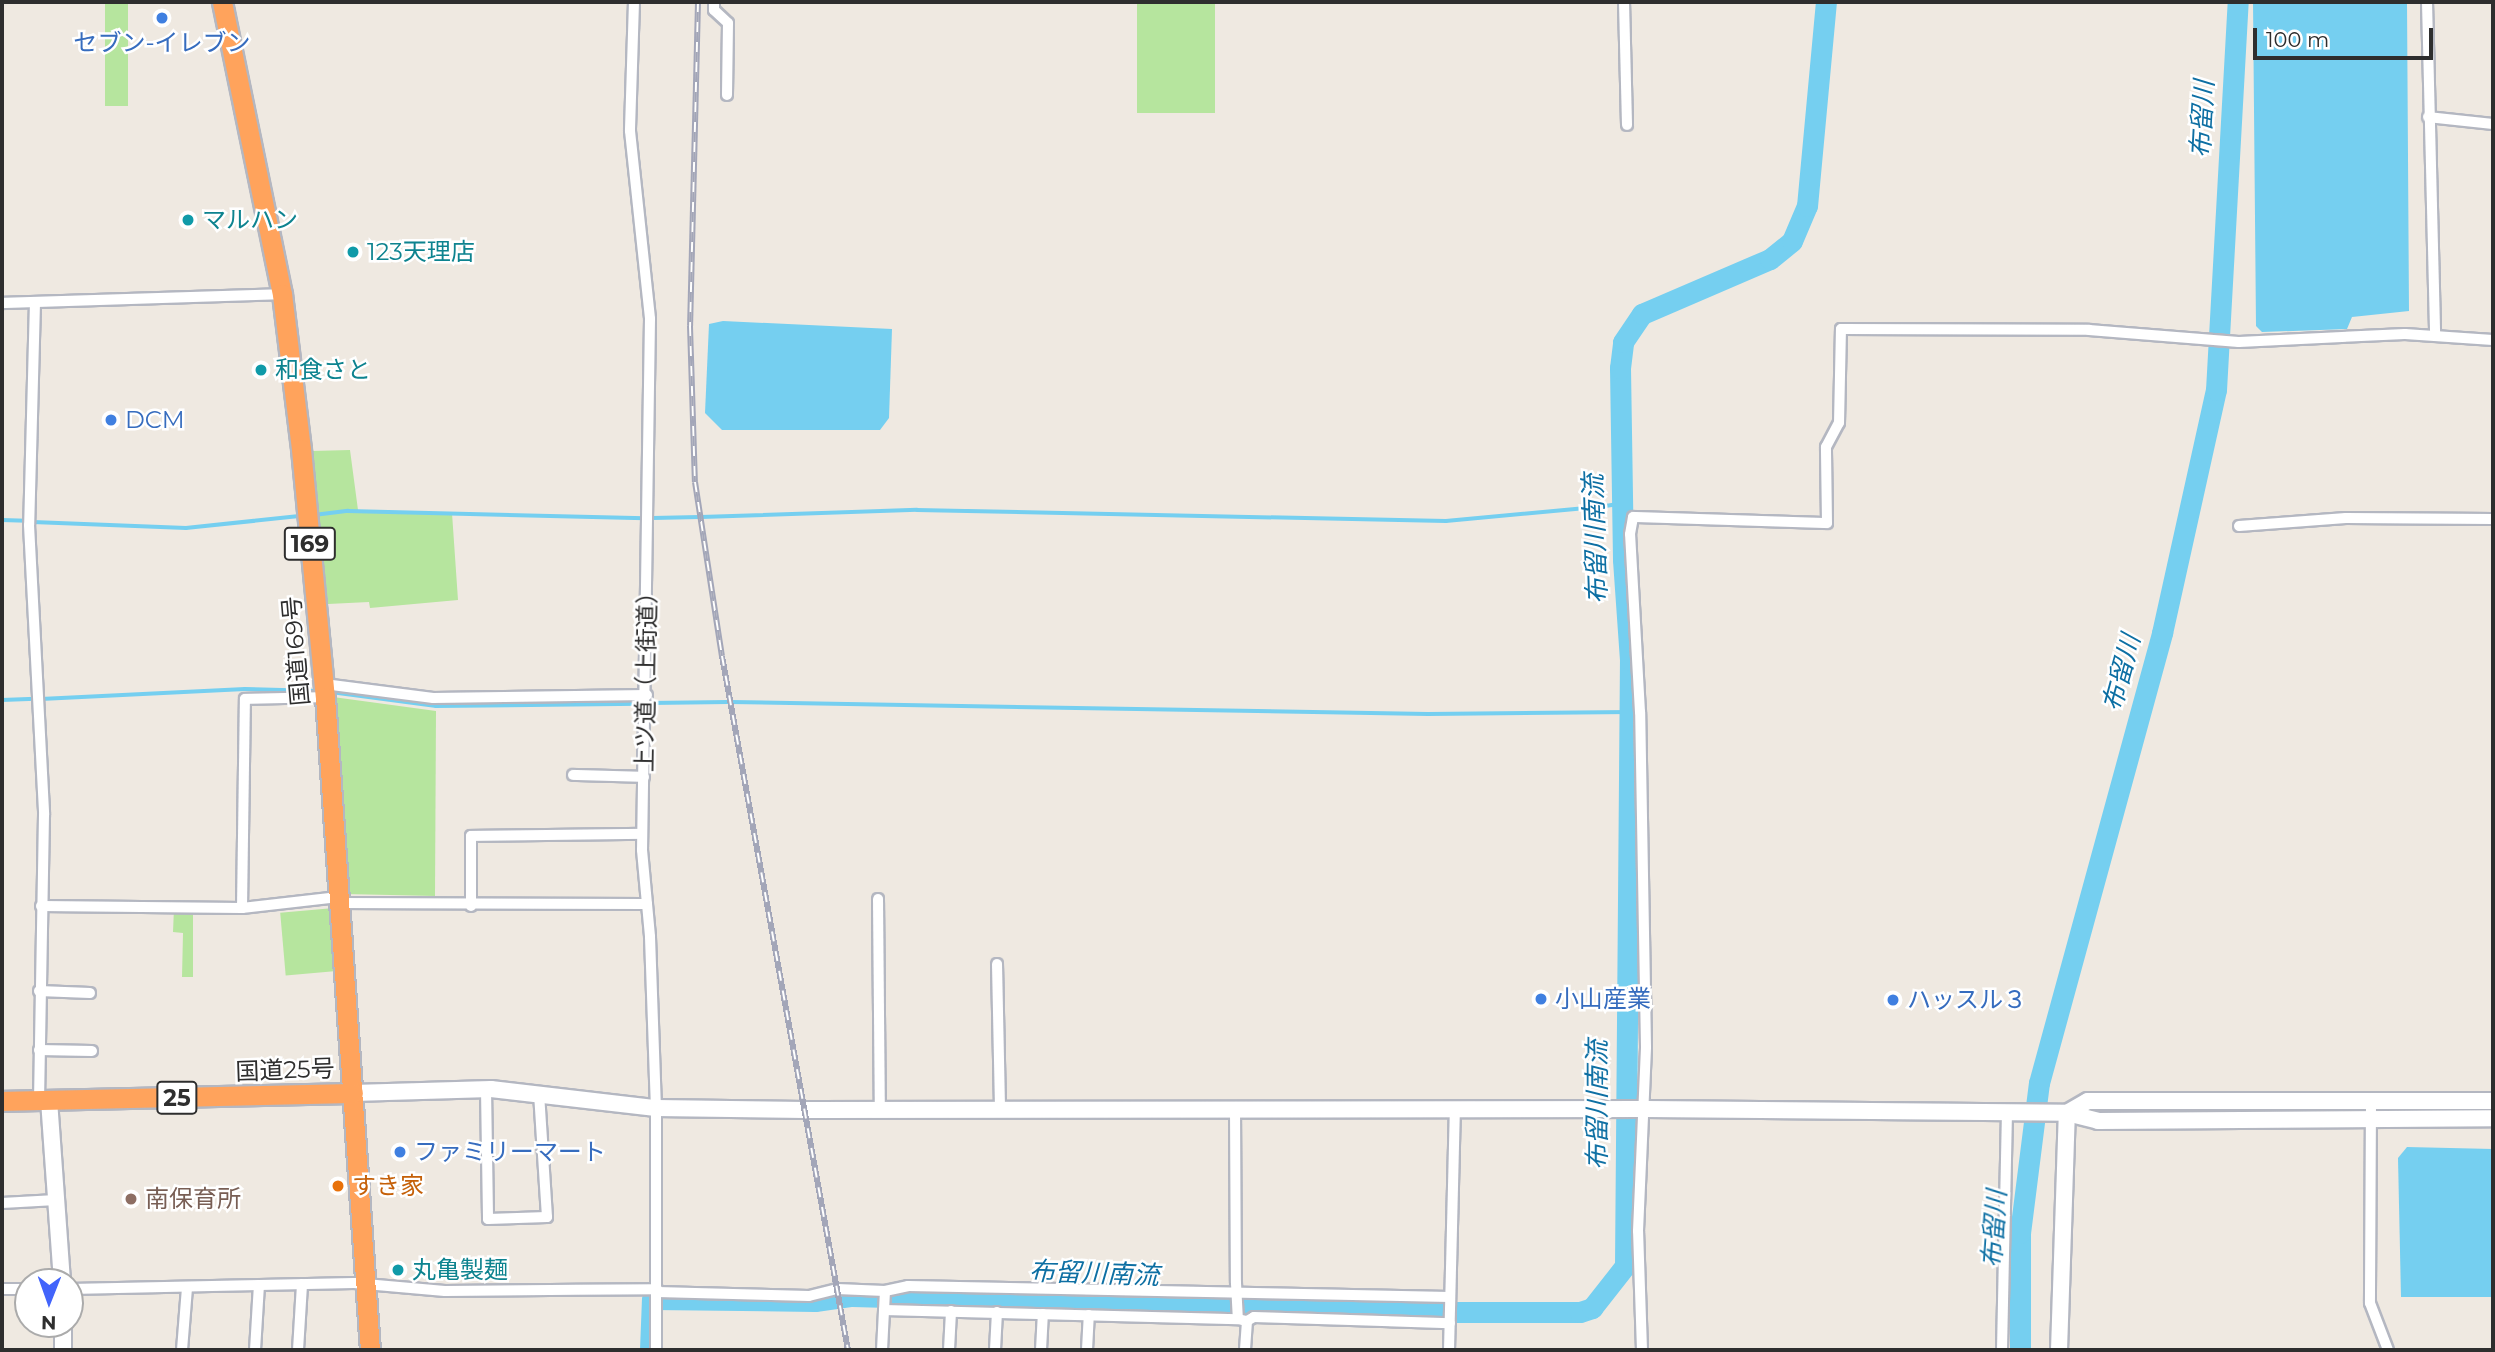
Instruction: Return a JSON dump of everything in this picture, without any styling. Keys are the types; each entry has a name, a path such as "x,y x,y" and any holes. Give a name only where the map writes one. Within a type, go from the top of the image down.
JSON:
{"highway":[{"name":"国道169号","path":"222,2 282,294 324,691 353,1093"},
{"name":"国道25号","path":"2,1101 353,1093 370,1350"}],"street":[{"name":"上ツ道（上街道）","path":"634,2 630,131 650,319 647,695 642,834 656,1108 656,1350"},
{"path":"714,2 714,10 728,23 727,95"},
{"path":"1624,2 1627,125"},
{"path":"2427,2 2435,335"},
{"path":"2428,117 2493,124"},
{"path":"2,303 282,294"},
{"path":"35,302 29,526 44,815 39,1050 61,1268"},
{"path":"1642,1350 1638,1231 1644,1110 1640,712 1630,534 1633,517 1827,523 1826,447 1839,423 1841,329 2089,330 2239,342 2435,335 2493,340"},
{"path":"2239,526 2346,518 2493,519"},
{"path":"242,908 245,699 324,691 433,698 647,695"},
{"path":"573,775 644,777"},
{"path":"471,906 471,836 642,834"},
{"path":"878,899 880,1109"},
{"path":"41,906 242,908 339,900 471,906 647,904"},
{"path":"997,964 1000,1108"},
{"path":"39,991 90,993"},
{"path":"39,1050 92,1051"},
{"path":"353,1093 486,1089 656,1108 2063,1113 2098,1121 2371,1110 2493,1101"},
{"path":"486,1089 488,1219 547,1217 540,1093"},
{"path":"1235,1108 1239,1294 1245,1350"},
{"path":"1449,1350 1455,1110"},
{"path":"2371,1110 2493,1118"},
{"path":"2371,1110 2370,1303 2388,1350"},
{"path":"2002,1350 2012,1113"},
{"path":"2059,1350 2063,1113"},
{"path":"2,1203 56,1200"},
{"path":"298,1350 303,1284"},
{"path":"84,1289 366,1284 445,1292 657,1291 809,1296 837,1289 885,1291 908,1286 1450,1297"},
{"path":"255,1350 259,1285"},
{"path":"182,1350 187,1288"},
{"path":"882,1350 885,1291"},
{"path":"884,1310 1450,1323"},
{"path":"949,1350 951,1311"},
{"path":"995,1350 997,1312"},
{"path":"1041,1350 1042,1314"},
{"path":"1087,1350 1089,1315"}],"green space":[{"path":"105,2 128,2 128,106 105,106"},
{"path":"1137,2 1215,2 1215,113 1137,113"},
{"path":"350,450 358,510 452,513 458,600 370,608 369,602 328,604 312,451"},
{"path":"333,697 436,711 435,896 345,894"},
{"path":"174,908 193,908 193,977 182,977 183,933 173,932"},
{"path":"334,908 339,971 286,975 280,913"}],"water":[{"path":"2253,2 2407,2 2409,311 2352,317 2347,329 2262,332 2256,326"},
{"path":"723,321 892,329 889,418 880,430 722,430 705,413 709,324"},
{"path":"2407,1147 2493,1149 2493,1297 2401,1297 2398,1158"}],"waterway":[{"name":"布留川南流","path":"650,1350 652,1299 815,1301 852,1296 1434,1312 1580,1312 1592,1308 1625,1266 1630,660 1623,559 1620,368 1623,342 1642,314 1770,259 1792,241 1807,206 1826,2"},
{"name":"布留川","path":"2020,1350 2020,1233 2039,1083 2162,633 2216,390 2238,2"},
{"path":"1599,507 1623,503"},
{"path":"701,517 917,510 1446,521 1596,507"},
{"path":"314,515 348,511 645,518"},
{"path":"33,522 186,528 301,516"},
{"path":"653,518 699,517"},
{"path":"2,520 26,521"},
{"path":"322,562 334,683"},
{"path":"41,699 245,689 319,691"},
{"path":"331,692 436,706 641,704"},
{"path":"2,700 35,699"},
{"path":"650,703 728,702"},
{"path":"731,702 1428,714 1630,712"}],"railway":[{"path":"698,2 690,326 695,482 722,656 848,1350"}],"place":[{"name":"セブン-イレブン","path":"162,18"},
{"name":"マルハン","path":"188,220"},
{"name":"123天理店","path":"353,252"},
{"name":"和食さと","path":"261,370"},
{"name":"DCM","path":"111,420"},
{"name":"小山産業","path":"1541,999"},
{"name":"ハッスル３","path":"1893,1000"},
{"name":"ファミリーマート","path":"400,1152"},
{"name":"すき家","path":"338,1186"},
{"name":"南保育所","path":"131,1199"},
{"name":"丸亀製麺","path":"398,1270"}]}
